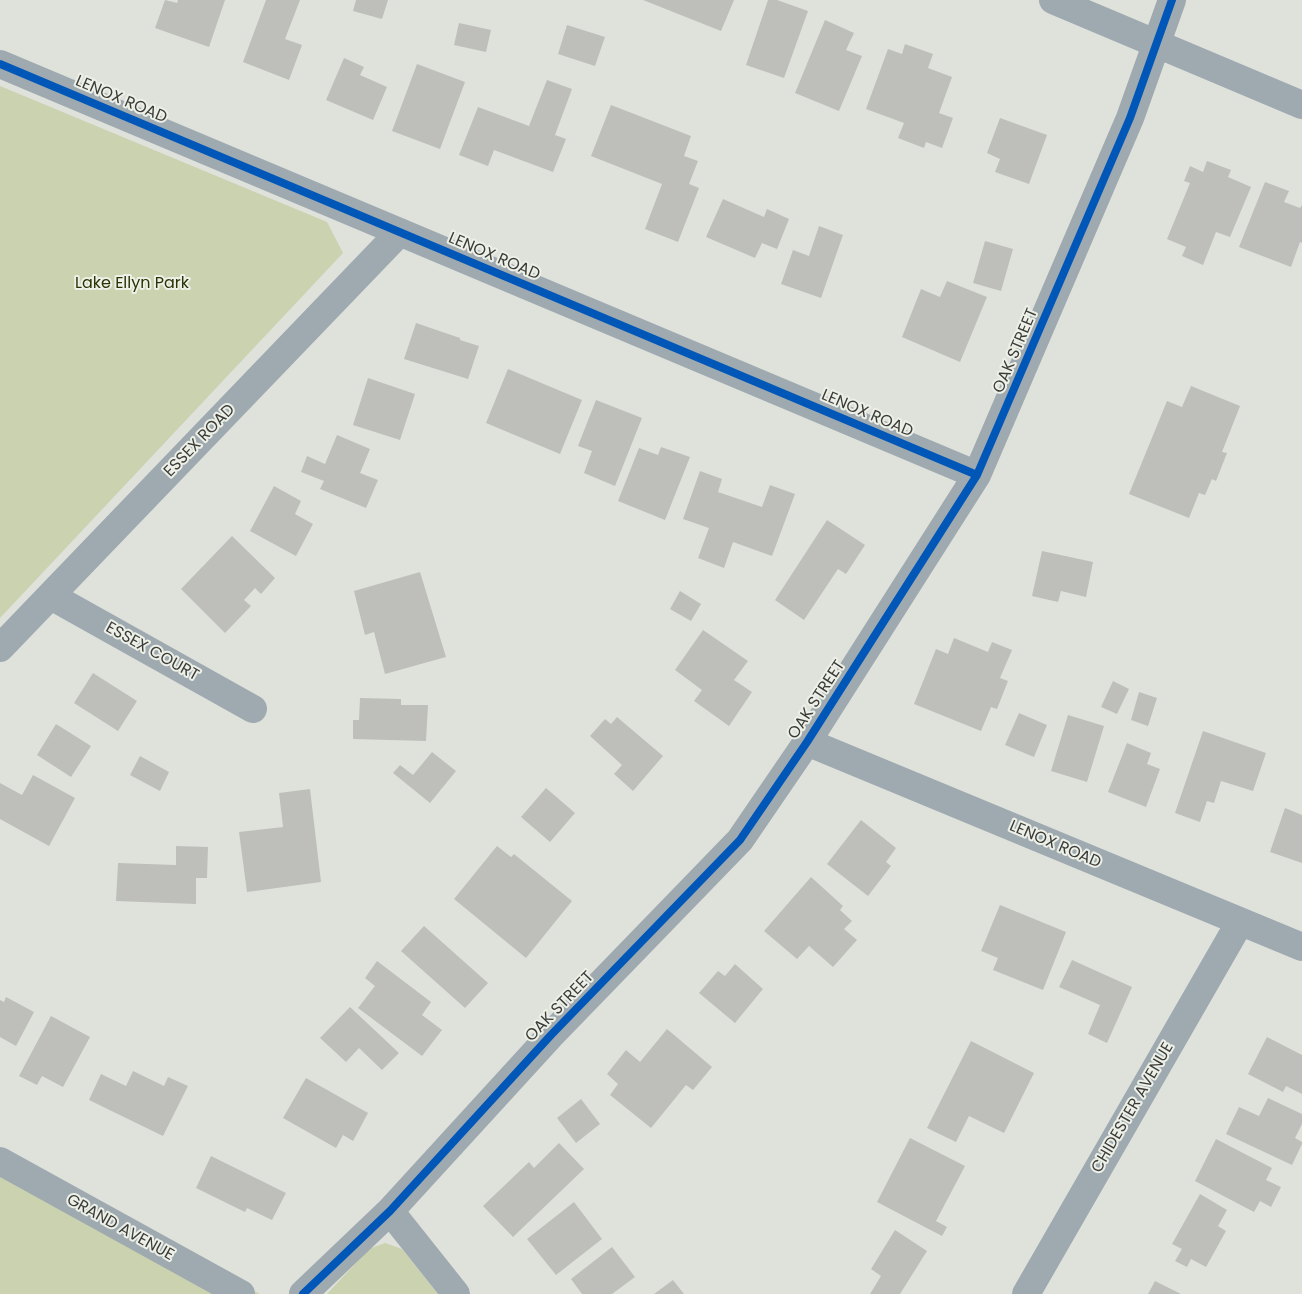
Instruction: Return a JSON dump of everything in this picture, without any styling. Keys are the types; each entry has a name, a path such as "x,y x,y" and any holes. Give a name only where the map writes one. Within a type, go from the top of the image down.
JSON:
{"street":[{"path":"1053,0 1302,105"},
{"name":"OAK STREET","path":"303,1294 390,1211 551,1036 740,840 807,742 977,475 1130,118 1172,0"},
{"name":"LENOX ROAD","path":"0,64 977,475"},
{"name":"ESSEX ROAD","path":"0,648 400,232"},
{"name":"ESSEX COURT","path":"51,596 253,709"},
{"name":"LENOX ROAD","path":"807,742 1302,947"},
{"name":"CHIDESTER AVENUE","path":"1026,1294 1240,922"},
{"name":"GRAND AVENUE","path":"0,1161 241,1294"},
{"path":"390,1211 456,1294"}],"green space":[{"name":"Lake Ellyn Park","path":"0,86 327,222 343,253 0,618"},
{"path":"0,1150 260,1294 0,1294"},
{"path":"385,1243 402,1249 438,1294 327,1294 369,1249"}],"building":[{"path":"165,0 177,3 178,0 225,0 209,47 155,28"},
{"path":"266,0 300,0 285,39 302,45 289,80 243,62"},
{"path":"356,0 388,0 382,19 353,11"},
{"path":"643,0 734,0 721,31"},
{"path":"768,0 777,0 808,11 784,78 746,65"},
{"path":"825,20 854,33 846,50 862,56 839,111 795,93"},
{"path":"459,23 491,30 486,52 454,45"},
{"path":"567,25 605,37 595,66 558,54"},
{"path":"905,44 933,54 928,68 952,77 939,113 953,118 942,148 926,142 924,148 898,138 904,123 866,109 888,49 902,54"},
{"path":"344,58 364,67 360,75 387,87 373,120 326,100"},
{"path":"417,64 465,82 440,149 392,131"},
{"path":"547,80 572,89 555,135 566,139 553,172 494,150 488,166 459,155 478,107 529,126"},
{"path":"611,105 691,136 684,156 698,161 689,184 699,188 678,242 645,229 662,184 591,156"},
{"path":"1000,118 1047,135 1029,184 995,172 1000,159 987,153"},
{"path":"1207,161 1231,170 1228,177 1251,187 1230,237 1216,232 1203,265 1182,256 1186,247 1167,239 1190,183 1184,181 1190,166 1203,172"},
{"path":"1265,182 1289,191 1284,202 1300,208 1302,205 1302,243 1300,242 1291,267 1239,247"},
{"path":"723,199 764,217 767,209 789,219 777,249 762,243 755,258 706,237"},
{"path":"819,226 843,235 821,298 781,284 793,250 809,256"},
{"path":"985,241 1013,249 1001,291 973,283"},
{"path":"947,281 987,297 960,362 902,337 921,289 940,297"},
{"path":"416,323 479,346 468,379 404,359"},
{"path":"508,369 582,400 560,454 486,423"},
{"path":"368,378 415,394 400,440 353,425"},
{"path":"1191,386 1240,406 1222,452 1227,453 1216,481 1212,479 1205,495 1199,493 1189,518 1129,494 1167,401 1182,407"},
{"path":"596,400 642,418 615,486 584,473 592,451 578,446"},
{"path":"337,435 370,449 360,473 378,480 366,508 320,489 324,481 301,472 307,456 325,464"},
{"path":"661,447 690,457 665,520 618,501 639,448 658,455"},
{"path":"700,471 722,479 718,492 762,507 770,485 795,494 772,556 733,542 724,568 698,558 709,528 683,519"},
{"path":"274,486 301,501 295,514 313,524 296,556 250,531"},
{"path":"827,520 865,545 846,574 838,569 804,620 775,600"},
{"path":"232,536 275,578 261,594 255,588 244,600 251,606 225,633 181,589"},
{"path":"1042,551 1093,562 1086,597 1061,591 1058,602 1032,596"},
{"path":"420,572 446,657 385,674 374,632 365,635 354,591"},
{"path":"680,591 701,604 691,621 670,609"},
{"path":"703,630 748,661 734,680 752,692 729,726 694,701 702,690 675,670"},
{"path":"954,638 988,652 992,642 1012,650 1000,678 1008,681 997,709 991,707 981,731 914,704 936,649 948,654"},
{"path":"93,673 137,701 118,731 74,703"},
{"path":"1113,681 1129,689 1117,714 1101,707"},
{"path":"1139,692 1157,698 1148,726 1131,720"},
{"path":"360,698 401,699 401,705 428,705 426,741 353,739 353,720 359,720"},
{"path":"1019,713 1047,725 1034,757 1005,745"},
{"path":"1068,715 1104,726 1087,782 1051,771"},
{"path":"617,717 663,756 633,791 614,774 622,765 590,736 605,719 611,724"},
{"path":"56,724 91,746 71,777 37,755"},
{"path":"1203,731 1266,753 1253,791 1221,781 1214,803 1207,801 1200,822 1175,813"},
{"path":"1127,743 1151,753 1147,764 1160,769 1146,807 1108,792"},
{"path":"432,752 456,771 430,803 393,773 400,765 413,775"},
{"path":"140,756 169,772 160,791 130,775"},
{"path":"33,775 75,798 49,846 0,819 0,783 22,795"},
{"path":"546,788 575,813 550,842 521,817"},
{"path":"310,789 321,882 247,892 239,832 283,827 279,793"},
{"path":"1285,808 1302,815 1302,863 1270,852"},
{"path":"861,820 896,848 886,862 891,866 868,896 827,864"},
{"path":"176,846 208,847 207,878 196,878 196,904 116,901 118,863 176,865"},
{"path":"497,846 511,857 514,854 572,901 526,958 454,899"},
{"path":"811,877 843,906 840,910 852,921 844,929 857,940 833,967 809,946 797,959 764,931"},
{"path":"1000,905 1066,932 1043,990 993,970 998,958 981,951"},
{"path":"424,926 488,983 465,1008 401,951"},
{"path":"1072,960 1132,987 1107,1043 1088,1034 1100,1005 1059,987"},
{"path":"377,961 431,1002 422,1015 442,1030 422,1056 358,1008 375,986 365,978"},
{"path":"735,964 763,989 735,1023 699,993 718,971 725,976"},
{"path":"6,997 34,1012 16,1046 0,1037 0,1000 4,1002"},
{"path":"350,1007 399,1053 382,1070 359,1048 346,1062 320,1038"},
{"path":"51,1016 90,1037 63,1087 42,1076 37,1085 19,1076"},
{"path":"667,1029 712,1067 693,1090 686,1085 651,1128 610,1095 618,1084 607,1074 626,1050 640,1062"},
{"path":"1267,1037 1302,1055 1302,1094 1286,1086 1283,1092 1248,1074"},
{"path":"971,1041 1034,1073 1004,1133 969,1116 956,1142 927,1128"},
{"path":"133,1071 164,1086 168,1077 188,1086 163,1136 89,1100 101,1074 126,1086"},
{"path":"306,1078 368,1113 353,1141 343,1135 336,1148 283,1118"},
{"path":"1268,1098 1302,1114 1302,1124 1295,1138 1302,1142 1302,1144 1292,1165 1226,1134 1239,1107 1259,1116"},
{"path":"581,1099 600,1124 576,1143 557,1118"},
{"path":"910,1138 965,1166 936,1221 947,1227 942,1236 877,1202"},
{"path":"1216,1139 1272,1168 1266,1180 1281,1187 1271,1207 1260,1201 1254,1212 1195,1181"},
{"path":"559,1143 584,1169 513,1237 483,1206 529,1162 534,1168"},
{"path":"211,1156 286,1193 272,1220 247,1208 245,1212 196,1188"},
{"path":"1200,1194 1227,1210 1218,1226 1226,1231 1206,1267 1191,1259 1187,1267 1175,1261 1182,1249 1172,1244"},
{"path":"574,1202 602,1239 556,1275 527,1239"},
{"path":"895,1230 927,1251 900,1294 870,1294 881,1276 871,1269"},
{"path":"612,1247 635,1277 612,1294 582,1294 571,1279"},
{"path":"673,1280 684,1294 654,1294"},
{"path":"1155,1281 1181,1294 1148,1294"}],"cycle path":[{"path":"303,1294 390,1211 551,1035 740,840 807,742 977,475 1130,118 1172,0"},
{"path":"0,64 977,475"}]}
